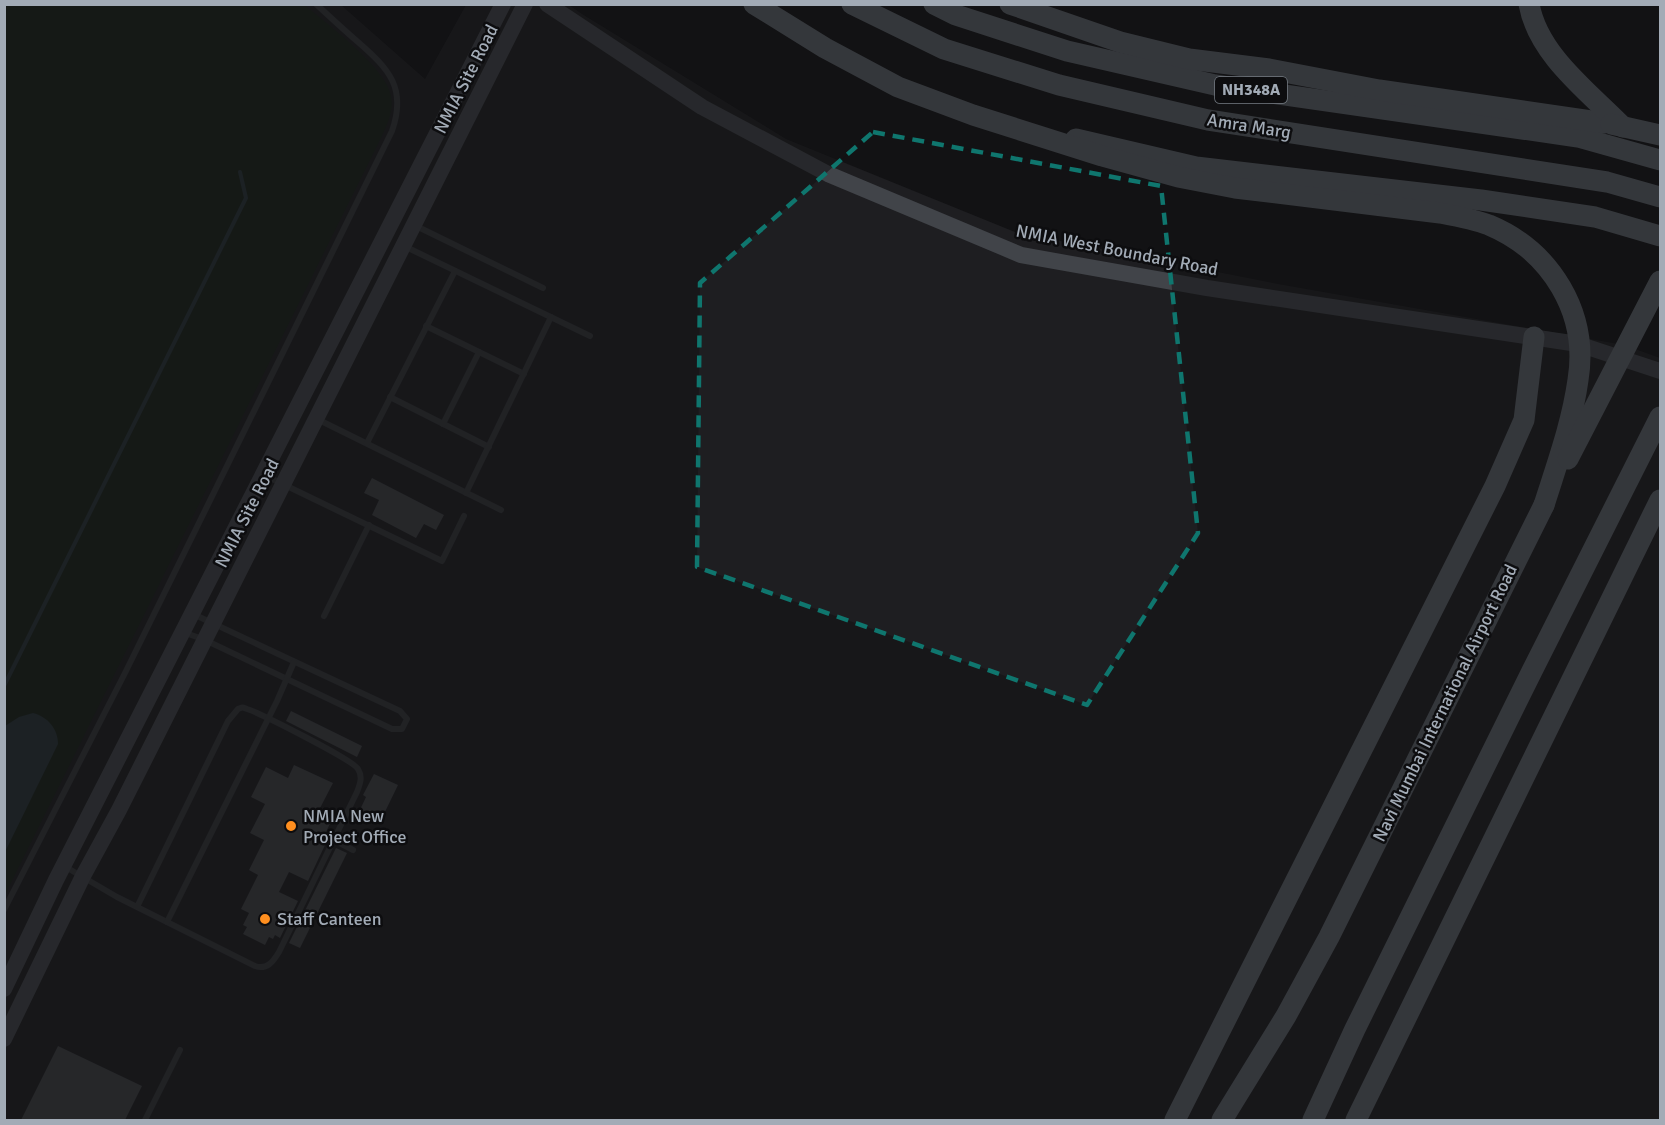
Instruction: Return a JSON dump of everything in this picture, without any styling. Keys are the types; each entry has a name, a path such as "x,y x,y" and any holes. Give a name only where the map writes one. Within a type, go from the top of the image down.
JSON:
{"highway":[{"path":"754,4 825,48 898,87 973,115 1102,156 1178,177 1235,188 1440,213 1487,225 1512,237 1548,266 1558,280 1572,313 1580,349 1579,379 1572,410 1544,505"},
{"path":"760,4 882,83 1048,133 1196,167 1481,200 1595,217 1660,236"},
{"name":"Amra Marg","path":"852,4 944,49 1059,86 1208,120 1608,182 1660,197"},
{"name":"Amra Marg","path":"934,4 956,15 1067,51 1215,85 1578,137 1660,160"},
{"path":"1010,4 1120,42 1189,59 1269,69 1379,90 1614,125 1660,135"},
{"path":"1529,4 1542,40 1559,63 1614,125"},
{"path":"1578,137 1614,125"},
{"name":"Navi Mumbai International Airport Road","path":"1222,1120 1286,1016 1329,937 1544,505 1660,281"},
{"path":"1175,1120 1495,486 1524,420 1534,337"},
{"path":"1313,1120 1355,1029 1660,417"},
{"path":"1601,533 1660,446"},
{"path":"1356,1120 1660,500"}],"street":[{"path":"4,989 64,866 503,4"},
{"name":"NMIA Site Road","path":"4,1039 83,876 120,810 525,4"},
{"name":"NMIA West Boundary Road","path":"547,4 702,107 744,130 828,174 1021,255 1208,288 1578,344 1660,371"}],"lane":[{"path":"4,909 135,652 395,122 398,102 390,74 377,59 316,4"},
{"path":"414,225 543,288"},
{"path":"403,246 590,336"},
{"path":"367,443 455,271"},
{"path":"466,493 551,317"},
{"path":"426,326 524,374"},
{"path":"443,424 479,352"},
{"path":"390,397 489,447"},
{"path":"316,418 501,510"},
{"path":"264,475 442,561 464,516"},
{"path":"324,616 369,525"},
{"path":"183,633 205,640 392,729 402,729 407,719 400,711 193,614"},
{"path":"166,922 268,719 294,662"},
{"path":"64,866 137,907 166,922 255,966 266,967 272,964 279,952 334,840 360,783 359,770 348,760 243,707 232,714 137,907"},
{"path":"334,840 353,850"},
{"path":"145,1120 180,1050"}],"highlighted area":[{"path":"873,132 1161,186 1198,533 1087,705 697,567 700,283"}],"shaded area":[{"path":"5,5 341,5 425,79 466,5 569,5 786,139 1015,232 1278,284 1624,345 1660,358 1660,1120 5,1120"},
{"path":"5,5 305,5 368,60 387,85 392,106 382,136 5,895"},
{"path":"33,713 43,717 51,724 58,744 5,852 5,726 19,717"}],"building":[{"path":"372,478 444,515 436,530 424,524 416,538 372,515 379,500 364,493"},
{"path":"291,711 362,746 357,757 286,721"},
{"name":"NMIA New Project Office","path":"294,765 333,783 318,812 332,819 322,841 326,843 308,881 289,872 279,892 298,901 280,938 275,935 273,939 269,937 265,945 243,934 247,927 243,925 249,913 241,909 258,875 249,870 264,840 250,833 265,804 251,797 266,767 288,778"},
{"path":"374,774 398,785 381,820 369,814 366,820 357,816 366,797 363,795"},
{"path":"336,848 347,853 300,948 289,943"},
{"path":"58,1046 142,1086 125,1120 21,1120"}],"waterway":[{"path":"5,684 246,198 240,172"}],"place":[{"name":"NMIA New Project Office","path":"291,826"},
{"name":"Staff Canteen","path":"265,919"}]}
